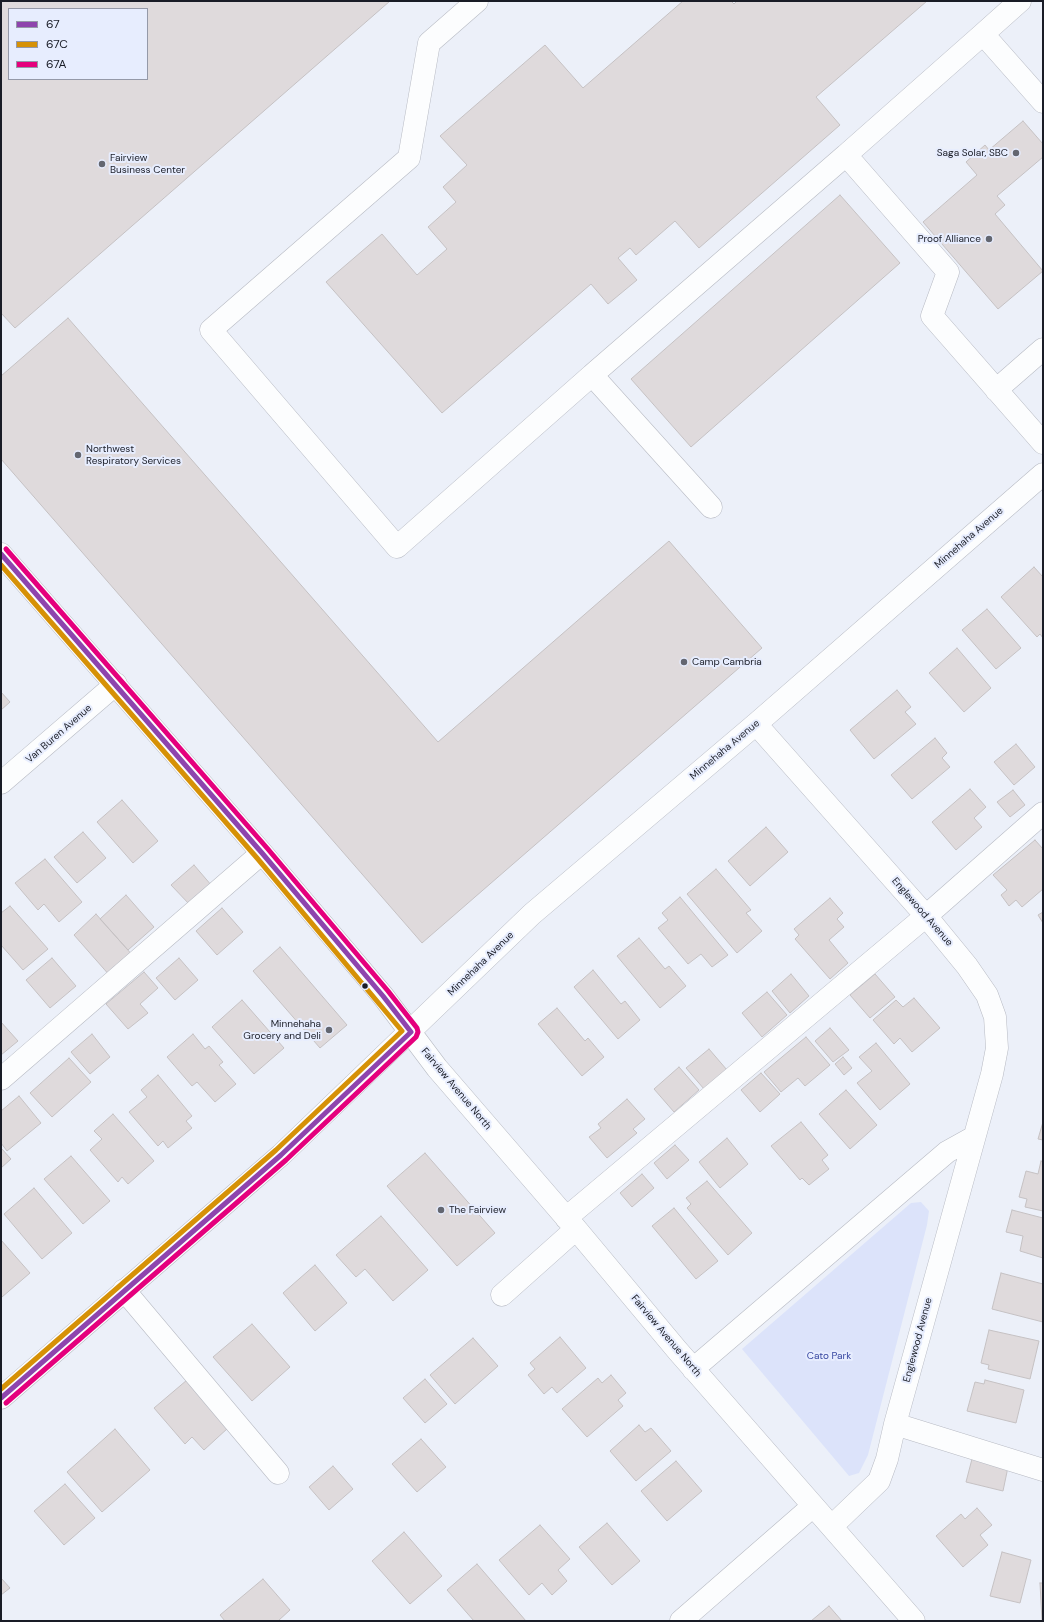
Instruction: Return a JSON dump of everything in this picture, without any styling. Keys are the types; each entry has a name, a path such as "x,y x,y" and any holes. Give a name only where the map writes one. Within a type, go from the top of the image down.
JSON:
{"street":[{"path":"477,1 429,43 409,158 212,330 397,547 1020,1"},
{"path":"983,34 1043,102"},
{"path":"846,155 948,272 932,316 1043,443"},
{"path":"996,390 1043,349"},
{"path":"592,375 711,507"},
{"name":"Minnehaha Avenue","path":"1,1398 281,1155 532,914 756,724 1043,474"},
{"name":"Fairview Avenue North","path":"1,554 262,853 383,996 436,1068 571,1223 693,1369 914,1621"},
{"name":"Van Buren Avenue","path":"1,784 116,684"},
{"name":"Englewood Avenue","path":"756,724 926,916 967,966 987,995 995,1017 996,1048 992,1074 895,1424 887,1459 879,1481 832,1526"},
{"path":"502,1294 571,1223 1043,813"},
{"path":"1,1079 262,853"},
{"path":"693,1369 947,1152 974,1137"},
{"path":"124,1290 278,1473"},
{"path":"895,1424 1043,1470"},
{"path":"681,1621 813,1506"}],"green space":[{"name":"Cato Park","path":"921,1202 929,1211 927,1225 868,1455 859,1473 849,1476 742,1349 911,1203"}],"building":[{"name":"Fairview Business Center","path":"1,1 390,1 15,328 1,313"},
{"path":"683,1 731,1 734,4 737,1 927,1 816,97 840,125 699,248 675,221 636,255 630,248 618,258 637,280 608,304 591,284 442,413 326,282 382,234 417,275 447,249 428,227 456,202 443,187 467,165 440,136 545,45 583,88"},
{"path":"1023,121 1043,144 1043,157 997,196 1005,205 995,214 1043,271 998,309 923,222 977,175 966,162 985,145 989,150"},
{"path":"840,195 900,263 691,447 631,379"},
{"path":"68,318 438,742 669,541 762,648 422,943 1,459 1,376"},
{"path":"1034,567 1043,577 1043,638 1040,634 1037,637 1001,597"},
{"path":"987,609 1021,648 996,669 962,630"},
{"path":"957,648 991,688 964,712 929,673"},
{"path":"897,690 911,707 905,712 916,724 874,759 850,730"},
{"path":"1,692 10,702 1,710"},
{"path":"935,738 947,753 942,758 950,767 912,799 891,775"},
{"path":"1016,744 1035,767 1014,785 994,762"},
{"path":"970,789 986,807 974,818 982,827 956,850 932,822"},
{"path":"1013,790 1025,805 1010,817 997,802"},
{"path":"122,800 158,841 133,863 97,822"},
{"path":"766,827 788,852 750,886 728,861"},
{"path":"83,832 106,858 77,883 54,857"},
{"path":"1035,840 1043,849 1043,889 1022,907 1016,900 1009,906 1001,895 1007,890 993,875"},
{"path":"45,859 82,902 59,922 44,904 38,910 15,883"},
{"path":"194,865 212,886 190,905 171,885"},
{"path":"716,869 751,910 746,913 762,931 737,953 687,894"},
{"path":"126,895 154,927 128,950 100,919"},
{"path":"680,897 728,955 712,967 701,954 688,964 658,928 668,920 662,913"},
{"path":"830,898 843,913 837,919 844,927 829,940 848,963 830,979 795,939 799,935 794,929"},
{"path":"10,906 48,949 23,970 1,945 1,913"},
{"path":"222,908 243,932 217,955 196,931"},
{"path":"1043,912 1043,923 1038,915"},
{"path":"96,914 134,957 111,977 74,935"},
{"path":"639,938 665,969 669,966 686,986 660,1008 617,956"},
{"path":"280,947 347,1025 320,1048 253,971"},
{"path":"52,958 76,986 50,1008 26,980"},
{"path":"179,958 198,980 175,1000 156,978"},
{"path":"593,970 621,1004 625,1001 640,1020 618,1039 574,987"},
{"path":"144,972 158,988 140,1004 148,1013 128,1029 106,1004"},
{"path":"791,974 809,996 790,1013 772,991"},
{"path":"875,974 895,997 870,1018 850,995"},
{"path":"767,992 787,1015 762,1037 742,1013"},
{"path":"914,998 940,1028 912,1052 900,1038 894,1044 873,1020 896,1000 903,1007"},
{"path":"242,1000 284,1048 254,1074 212,1027"},
{"path":"557,1008 585,1041 588,1038 604,1057 582,1076 538,1024"},
{"path":"1,1022 18,1041 1,1055"},
{"path":"830,1028 849,1050 833,1062 815,1041"},
{"path":"92,1034 110,1057 90,1074 71,1052"},
{"path":"193,1034 205,1049 209,1046 223,1062 219,1065 236,1084 215,1102 197,1082 192,1086 167,1057"},
{"path":"806,1037 830,1065 805,1086 798,1078 781,1092 764,1072"},
{"path":"876,1043 910,1084 880,1110 857,1083 872,1071 859,1057"},
{"path":"709,1049 727,1070 704,1089 686,1068"},
{"path":"843,1057 852,1068 844,1075 835,1064"},
{"path":"69,1058 91,1082 52,1117 30,1093"},
{"path":"679,1067 699,1090 674,1112 654,1089"},
{"path":"761,1073 780,1094 760,1112 741,1090"},
{"path":"158,1075 192,1116 186,1121 192,1128 168,1148 163,1141 158,1146 129,1112 147,1097 141,1090"},
{"path":"846,1090 877,1125 850,1149 819,1114"},
{"path":"19,1096 41,1123 7,1151 1,1143 1,1111"},
{"path":"627,1099 645,1119 633,1129 637,1133 607,1158 589,1137 601,1128 598,1124"},
{"path":"113,1114 154,1161 128,1184 122,1177 118,1182 90,1150 102,1139 94,1131"},
{"path":"801,1122 828,1155 822,1160 829,1169 809,1185 802,1178 800,1180 771,1146"},
{"path":"1043,1122 1043,1140 1038,1139"},
{"path":"727,1138 748,1164 720,1188 699,1162"},
{"path":"675,1145 689,1160 667,1179 654,1163"},
{"path":"1,1148 11,1159 1,1168"},
{"name":"The Fairview","path":"425,1153 495,1233 457,1266 387,1186"},
{"path":"71,1156 110,1201 83,1224 44,1179"},
{"path":"1041,1161 1043,1162 1043,1211 1025,1207 1027,1199 1019,1197 1026,1171 1038,1174"},
{"path":"642,1174 654,1188 632,1207 620,1193"},
{"path":"707,1181 752,1233 728,1255 687,1208 691,1204 686,1198"},
{"path":"34,1188 72,1233 42,1259 4,1214"},
{"path":"674,1208 718,1261 696,1279 652,1226"},
{"path":"1012,1210 1043,1218 1043,1258 1020,1251 1023,1236 1006,1232"},
{"path":"381,1216 428,1270 393,1301 365,1269 356,1277 336,1255"},
{"path":"1,1240 30,1273 2,1297 1,1295"},
{"path":"315,1265 347,1303 315,1331 283,1293"},
{"path":"1001,1273 1043,1284 1043,1322 992,1309"},
{"path":"252,1324 290,1367 252,1401 213,1357"},
{"path":"989,1330 1039,1341 1030,1379 988,1369 989,1365 981,1363"},
{"path":"560,1337 586,1368 557,1393 552,1387 544,1394 528,1375 535,1369 530,1363"},
{"path":"473,1338 498,1366 455,1404 430,1375"},
{"path":"611,1375 626,1393 618,1400 623,1406 587,1437 562,1409 598,1378 602,1383"},
{"path":"425,1379 447,1404 425,1423 403,1398"},
{"path":"187,1380 228,1428 204,1450 192,1437 185,1444 154,1408"},
{"path":"985,1380 1024,1390 1016,1423 967,1411 975,1382 984,1384"},
{"path":"639,1425 645,1432 651,1428 671,1451 636,1481 610,1451"},
{"path":"115,1429 150,1470 102,1512 67,1472"},
{"path":"421,1439 446,1467 417,1492 392,1464"},
{"path":"972,1459 1008,1467 1003,1491 966,1482"},
{"path":"676,1461 702,1491 667,1521 641,1491"},
{"path":"333,1466 353,1489 329,1510 309,1487"},
{"path":"65,1484 95,1518 64,1545 34,1511"},
{"path":"977,1508 992,1525 980,1535 988,1545 963,1567 936,1536 961,1514 965,1519"},
{"path":"607,1523 640,1561 612,1585 579,1547"},
{"path":"540,1525 570,1559 558,1570 567,1581 552,1595 542,1583 529,1595 499,1560"},
{"path":"404,1532 442,1576 410,1604 372,1561"},
{"path":"1002,1552 1031,1560 1020,1603 990,1596"},
{"path":"477,1564 526,1621 474,1621 447,1590"},
{"path":"1,1578 10,1588 1,1595"},
{"path":"263,1579 290,1610 278,1621 225,1621 220,1615"},
{"path":"1040,1583 1043,1583 1043,1621 1042,1621"},
{"path":"829,1606 842,1621 811,1621"}],"transit line":[{"name":"67A","path":"6,549 267,848 388,991 417,1028 418,1032 416,1037 286,1160 6,1403"},
{"name":"67","path":"1,554 262,853 383,996 411,1032 281,1155 1,1398"},
{"name":"67C","path":"1,565 257,858 402,1031 276,1150 1,1389"}],"place":[{"name":"Saga Solar, SBC","path":"1016,153"},
{"name":"Fairview Business Center","path":"102,164"},
{"name":"Proof Alliance","path":"989,239"},
{"name":"Northwest Respiratory Services","path":"78,455"},
{"name":"Camp Cambria","path":"684,662"},
{"name":"Minnehaha Grocery and Deli","path":"329,1030"},
{"name":"The Fairview","path":"441,1210"}]}
